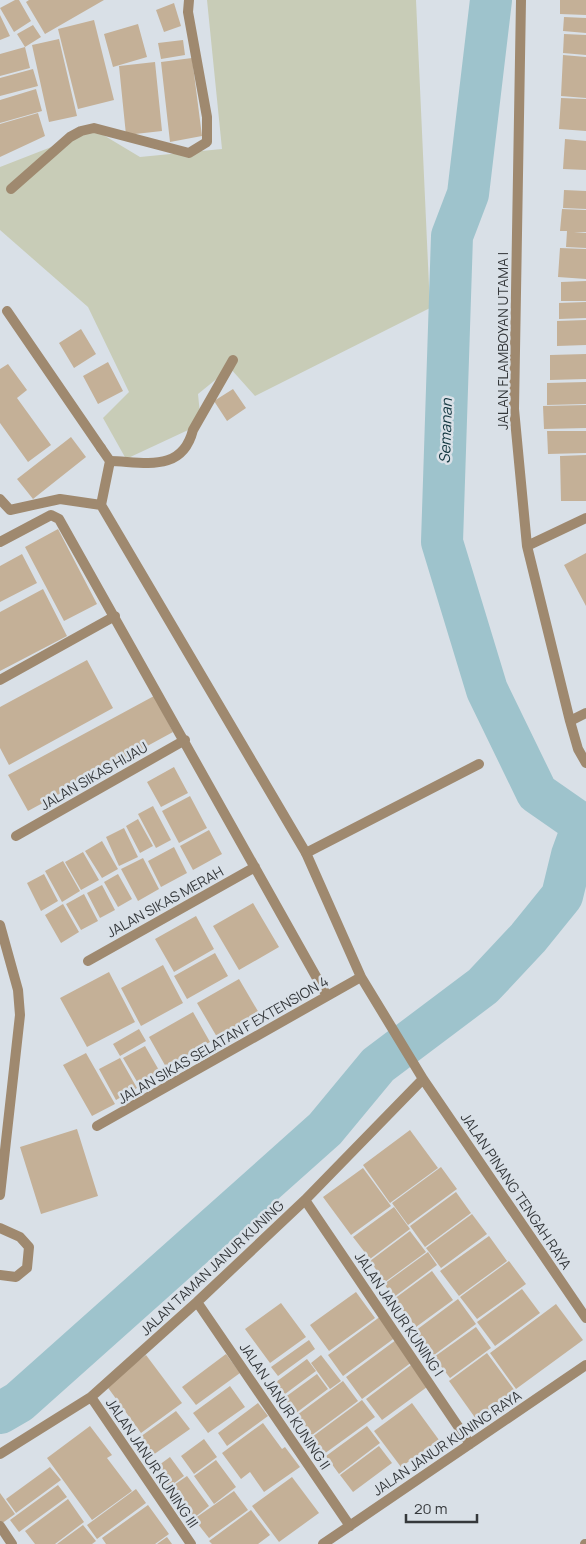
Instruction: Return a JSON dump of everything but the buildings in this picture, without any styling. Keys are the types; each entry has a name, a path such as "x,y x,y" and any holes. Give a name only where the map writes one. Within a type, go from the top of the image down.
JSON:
{"street":[{"path":"12,188 70,136 81,131 94,128 189,153 207,142 207,117 188,12 189,0"},
{"name":"JALAN FLAMBOYAN UTAMA I","path":"521,0 514,410 527,546 570,721 578,749 586,763"},
{"path":"0,499 10,510 60,499 101,505 110,461 6,310"},
{"path":"110,461 160,463 172,460 183,451 233,360"},
{"name":"JALAN PINANG TENGAH RAYA","path":"101,505 306,854 361,977 417,1067 423,1080 586,1318"},
{"path":"0,542 54,515 59,519 185,740 327,996"},
{"path":"527,546 586,518"},
{"path":"0,680 115,616"},
{"path":"570,721 586,713"},
{"name":"JALAN SIKAS HIJAU","path":"16,836 185,740"},
{"path":"306,854 479,764"},
{"name":"JALAN SIKAS MERAH","path":"88,961 255,867"},
{"path":"0,925 2,939 18,990 20,1015 0,1194"},
{"name":"JALAN SIKAS SELATAN F EXTENSION 4","path":"97,1126 361,977"},
{"name":"JALAN TAMAN JANUR KUNING","path":"0,1454 91,1397 197,1302 305,1200 423,1080"},
{"path":"0,1084 12,1085"},
{"name":"JALAN JANUR KUNING I","path":"305,1200 470,1444"},
{"path":"0,1228 20,1237 29,1247 27,1268 16,1277 0,1275"},
{"name":"JALAN JANUR KUNING II","path":"197,1302 350,1526"},
{"name":"JALAN JANUR KUNING RAYA","path":"323,1544 586,1365"},
{"name":"JALAN JANUR KUNING III","path":"91,1397 191,1544"},
{"path":"0,1526 12,1544"}],"green space":[{"path":"207,0 416,0 430,308 255,396 230,368 198,394 201,424 126,459 103,418 129,392 88,307 0,230 0,167 95,130 140,157 222,149"}],"waterway":[{"name":"Semanan","path":"491,0 468,194 452,236 442,542 487,690 537,793 583,825"},
{"path":"0,1413 19,1402 325,1129 378,1065 483,986 528,938 562,896 572,855 583,825 586,827"}]}
